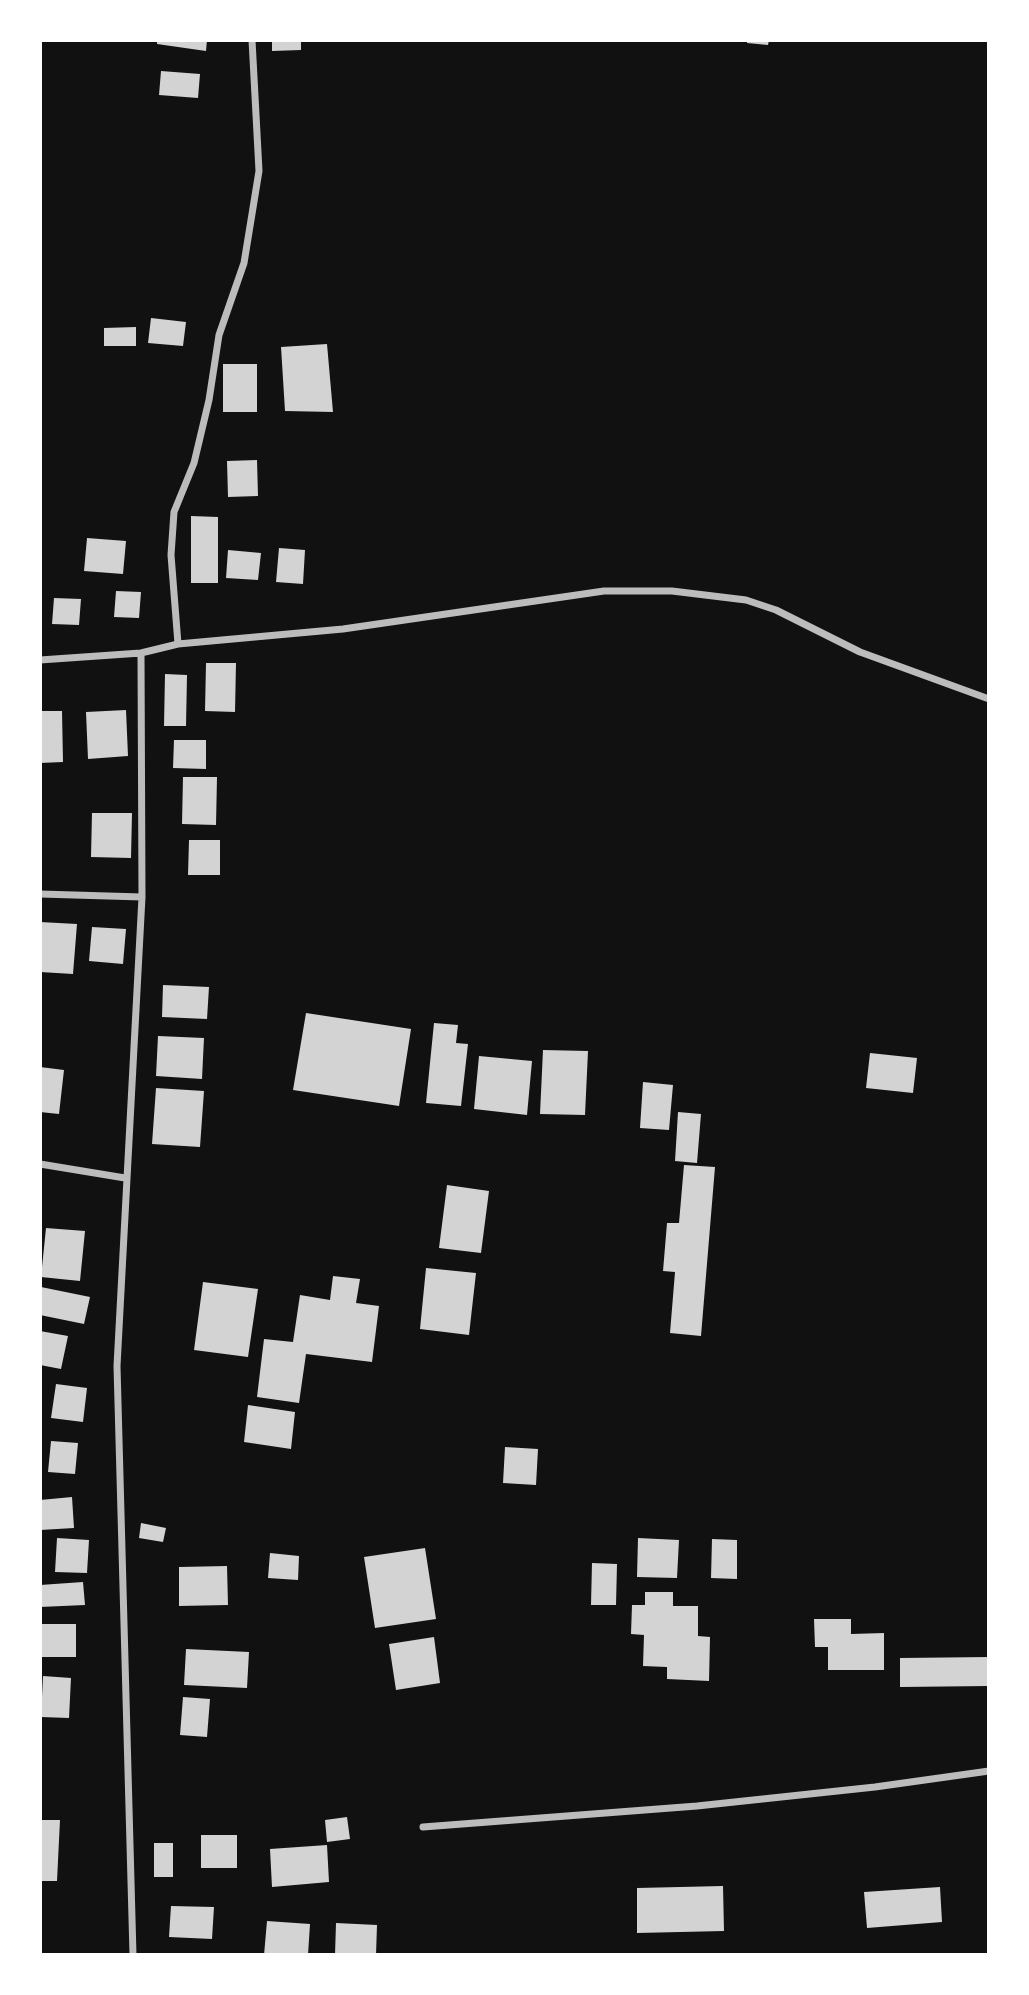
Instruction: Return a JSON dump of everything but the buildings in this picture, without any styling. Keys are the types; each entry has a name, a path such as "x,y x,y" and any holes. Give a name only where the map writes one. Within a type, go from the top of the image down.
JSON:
{"street":[{"path":"178,644 171,555 174,512 197,451 209,400 219,335 244,264 259,171 252,40"},
{"path":"40,660 141,653 178,644 343,629 604,590 672,590 746,600 776,610 860,652 989,699"},
{"path":"133,1955 117,1366 142,897 141,653"},
{"path":"40,894 142,897"},
{"path":"40,1164 125,1178"},
{"path":"423,1827 697,1806 875,1787 989,1771"}]}
